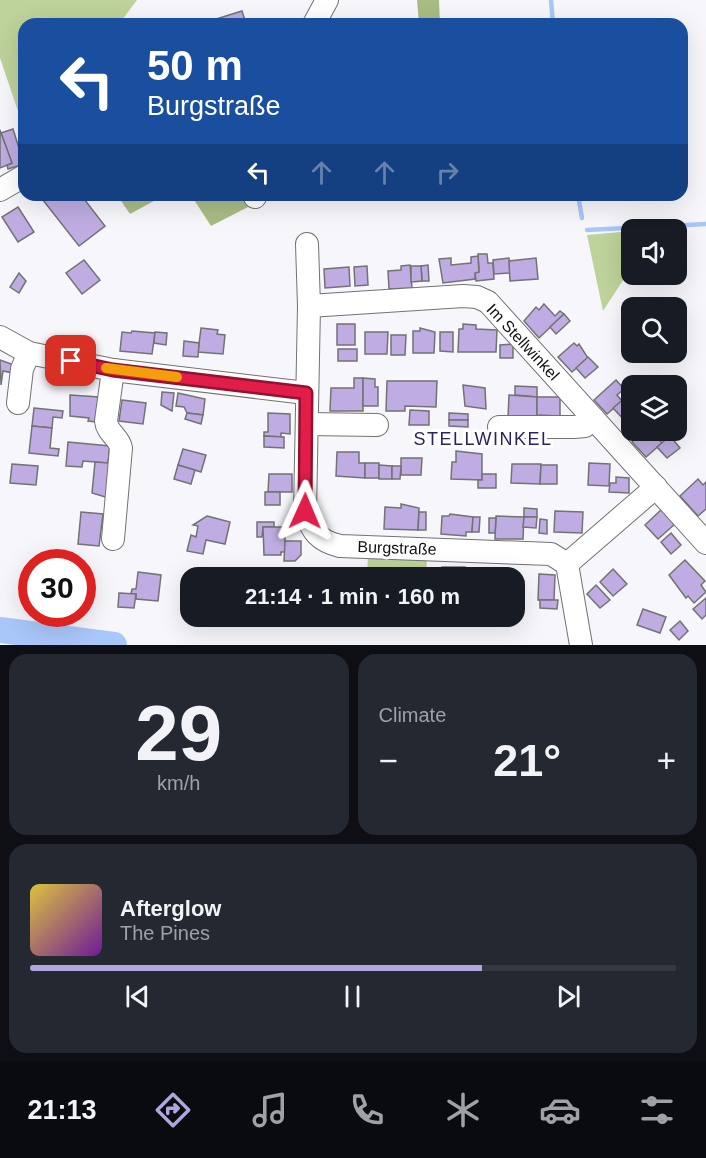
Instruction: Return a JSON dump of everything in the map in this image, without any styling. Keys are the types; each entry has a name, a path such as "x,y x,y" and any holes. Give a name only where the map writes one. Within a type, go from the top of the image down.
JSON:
{"street":[{"path":"317,18 327,0"},
{"path":"0,190 18,180"},
{"path":"0,337 29,353 113,370 306,393 309,306 307,244"},
{"name":"Im Stellwinkel","path":"309,306 477,297 497,310 706,543"},
{"path":"18,403 22,369 29,353"},
{"path":"113,370 107,429 120,443 121,448 113,539"},
{"name":"Burgstraße","path":"306,393 305,511 311,529 323,542 340,546 551,554 567,564"},
{"path":"499,427 574,428 585,426 593,418"},
{"path":"307,424 377,425"},
{"path":"581,645 567,564 656,487"}],"green space":[{"path":"0,0 137,0 124,18 18,18 18,111 0,58"},
{"path":"417,0 439,0 440,18 418,18"},
{"path":"121,201 154,201 130,214"},
{"path":"195,201 249,201 248,207 211,226"},
{"path":"621,232 621,283 603,311 587,235"},
{"path":"368,555 427,557 426,567 367,567"}],"building":[{"path":"242,11 244,18 219,18"},
{"path":"13,129 18,145 18,166 8,169 7,165 12,163 1,133"},
{"path":"0,130 12,163 0,168"},
{"path":"44,201 86,201 105,226 79,246"},
{"path":"18,207 34,232 18,242 2,217"},
{"path":"478,254 487,254 488,263 493,263 494,279 476,281 475,273 479,272"},
{"path":"478,256 479,272 475,273 475,279 443,283 439,259 451,258 451,265 471,263 471,257"},
{"path":"509,258 510,273 494,274 493,260"},
{"path":"536,258 538,279 510,281 509,261"},
{"path":"84,260 100,280 82,294 66,273"},
{"path":"410,265 412,288 389,289 388,271 401,270 401,266"},
{"path":"428,265 429,281 422,281 421,266"},
{"path":"367,266 368,285 355,286 354,267"},
{"path":"411,266 421,266 422,281 411,282"},
{"path":"349,267 350,286 325,288 324,269"},
{"path":"19,273 26,281 19,293 10,287"},
{"path":"544,304 555,316 560,311 564,314 539,338 524,321 536,307 539,310"},
{"path":"564,314 570,321 556,334 550,327"},
{"path":"337,324 355,324 355,345 337,345"},
{"path":"463,324 476,325 476,329 497,330 496,352 458,352 459,329 463,329"},
{"path":"201,328 218,330 217,334 225,335 223,354 198,352"},
{"path":"420,328 435,332 434,353 413,353 413,331 420,331"},
{"path":"132,331 155,333 152,354 120,351 122,332 131,333"},
{"path":"155,332 167,333 166,345 154,343"},
{"path":"365,332 388,332 387,354 365,354"},
{"path":"440,332 453,332 453,352 440,351"},
{"path":"391,335 406,335 405,355 391,355"},
{"path":"184,341 199,343 198,357 183,356"},
{"path":"574,343 577,346 579,344 588,358 572,372 558,357"},
{"path":"513,344 513,358 500,358 500,345"},
{"path":"338,349 357,349 357,361 338,361"},
{"path":"588,357 598,367 585,378 576,368"},
{"path":"0,360 14,365 13,373 3,371 1,385"},
{"path":"354,378 363,378 363,411 330,411 331,388 354,388"},
{"path":"363,378 375,379 375,387 378,387 378,406 363,406"},
{"path":"616,380 621,386 621,392 617,395 621,402 607,414 594,400"},
{"path":"387,381 437,381 436,407 405,406 405,411 386,411"},
{"path":"463,385 485,388 486,409 465,406"},
{"path":"515,386 537,387 537,397 515,395"},
{"path":"162,392 174,393 172,411 161,405"},
{"path":"178,393 205,399 203,415 187,413 184,407 176,406"},
{"path":"70,395 99,397 96,422 88,421 89,418 70,416"},
{"path":"509,395 537,397 537,418 508,418"},
{"path":"537,397 560,397 560,416 537,415"},
{"path":"122,400 146,403 143,424 119,421"},
{"path":"621,401 621,417 613,408"},
{"path":"34,408 63,411 62,418 53,417 52,428 32,426"},
{"path":"410,410 429,411 429,425 409,425"},
{"path":"187,413 203,415 201,424 185,419"},
{"path":"268,413 290,414 290,434 281,433 281,437 264,436 264,432 268,432"},
{"path":"449,413 468,414 468,420 449,420"},
{"path":"449,420 468,420 468,427 449,426"},
{"path":"32,426 52,428 50,448 59,449 58,456 29,453"},
{"path":"264,436 284,437 284,448 264,447"},
{"path":"660,441 662,443 646,457 632,442"},
{"path":"664,441 674,441 680,448 667,458 657,447"},
{"path":"68,442 110,446 108,463 83,461 82,467 66,466"},
{"path":"110,446 112,499 92,493 95,462 108,463"},
{"path":"183,449 206,455 201,472 178,465"},
{"path":"456,451 482,454 482,480 451,479 452,462 456,462"},
{"path":"337,452 359,452 359,463 365,463 365,478 336,476"},
{"path":"401,458 422,458 421,475 401,475"},
{"path":"365,463 379,463 379,478 365,478"},
{"path":"589,463 610,464 609,486 588,485"},
{"path":"12,464 38,466 36,485 10,483"},
{"path":"512,464 541,464 540,484 511,483"},
{"path":"178,465 195,470 191,484 174,479"},
{"path":"379,465 392,466 392,479 379,479"},
{"path":"541,465 557,465 557,484 540,484"},
{"path":"392,466 401,466 400,479 392,479"},
{"path":"269,474 292,474 292,492 268,492"},
{"path":"482,474 496,474 496,488 478,488 478,480 482,480"},
{"path":"616,477 629,478 629,493 609,492 610,483 616,483"},
{"path":"698,479 703,485 706,482 706,509 698,516 680,496"},
{"path":"265,492 280,492 280,505 265,505"},
{"path":"401,504 419,508 418,530 384,529 385,507 401,508"},
{"path":"524,508 537,509 537,517 524,517"},
{"path":"662,509 675,524 658,539 645,525"},
{"path":"555,511 583,512 582,533 554,532"},
{"path":"81,512 103,514 99,546 78,544"},
{"path":"419,512 426,512 426,530 418,530"},
{"path":"450,514 473,517 472,532 466,532 466,536 441,534 442,516"},
{"path":"207,516 230,522 225,544 206,540 203,554 187,551 191,535 196,537 198,526 193,525"},
{"path":"496,516 524,517 523,539 495,539"},
{"path":"473,517 480,517 479,532 472,532"},
{"path":"524,517 537,517 536,528 523,527"},
{"path":"489,518 496,518 495,533 489,533"},
{"path":"540,519 547,520 547,534 539,533"},
{"path":"257,522 274,522 274,527 263,527 262,537 257,537"},
{"path":"263,527 285,527 285,552 281,552 281,555 264,555"},
{"path":"671,533 681,545 671,554 661,542"},
{"path":"285,541 301,541 301,555 295,561 284,561"},
{"path":"685,560 705,581 701,585 706,592 694,603 688,596 686,598 669,575"},
{"path":"613,569 627,584 613,596 600,582"},
{"path":"138,572 161,575 158,601 136,599 136,594 131,594 132,589 136,589"},
{"path":"539,574 555,575 554,600 538,600"},
{"path":"596,585 610,600 600,608 587,594"},
{"path":"119,593 136,594 134,608 118,607"},
{"path":"706,598 706,615 702,619 693,609"},
{"path":"540,600 558,600 557,609 540,608"},
{"path":"643,609 666,617 660,633 637,625"},
{"path":"680,621 688,631 679,640 670,630"}],"waterway":[{"path":"551,0 552,18"},
{"path":"579,201 582,218"},
{"path":"587,230 706,224"},
{"path":"0,630 114,645"}],"slow traffic":[{"path":"106,368 177,377"}],"district":[{"name":"STELLWINKEL","path":"483,439"}],"route":[{"path":"71,361 113,370 306,393 305,511"}]}
